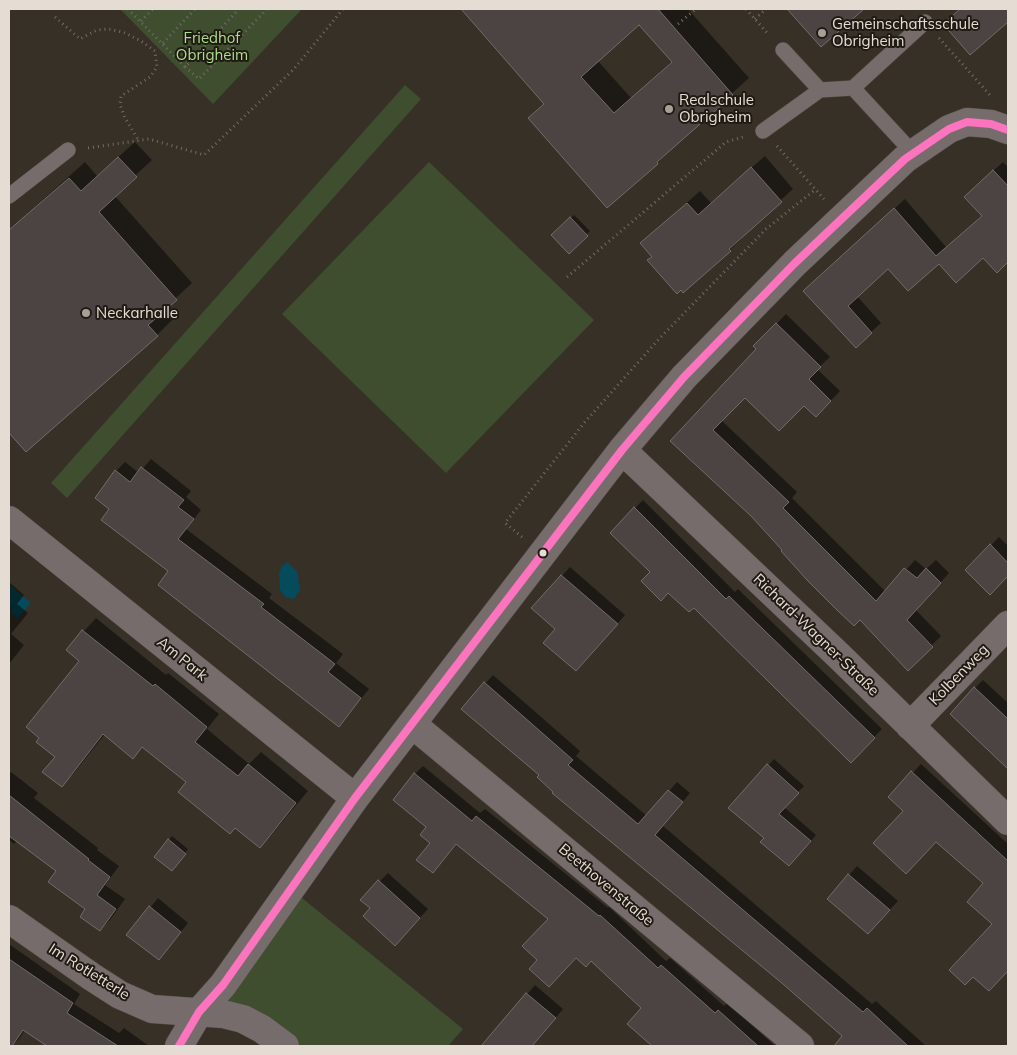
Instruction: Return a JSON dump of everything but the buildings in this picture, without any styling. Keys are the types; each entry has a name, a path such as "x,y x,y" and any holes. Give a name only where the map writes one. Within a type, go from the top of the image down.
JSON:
{"street":[{"path":"179,1046 198,1012 223,985 355,798 622,450 684,377 778,280 841,219 894,169 922,147 949,129 967,122 990,124 1008,130"},
{"name":"Richard-Wagner-Straße","path":"622,450 1008,820"},
{"name":"Am Park","path":"9,520 355,798"},
{"name":"Kolbenweg","path":"910,726 1008,625"},
{"name":"Beethovenstraße","path":"412,724 800,1046"},
{"name":"Im Rotletterle","path":"9,919 120,995 152,1009 198,1012 243,1019 262,1029 286,1046"}],"lane":[{"path":"764,131 820,90 853,88 925,22"},
{"path":"783,50 820,90"},
{"path":"853,88 922,147"},
{"path":"9,196 68,150"}],"path":[{"path":"128,9 199,79 267,9"},
{"path":"141,22 153,9"},
{"path":"163,43 195,9"},
{"path":"185,66 239,9"},
{"path":"68,150 149,139 204,154 294,69 343,9"},
{"path":"678,24 696,9"},
{"path":"746,9 783,50"},
{"path":"755,18 766,9"},
{"path":"55,17 80,39 97,30 108,29 122,32 155,52 157,67 150,77 121,96 120,105 125,118 139,141"},
{"path":"925,22 994,100"},
{"path":"567,277 726,142 764,131 841,219"},
{"path":"542,554 505,524 584,423 658,340 766,229 816,190"}],"green space":[{"name":"Friedhof Obrigheim","path":"120,9 302,9 213,104"},
{"path":"405,85 421,99 67,498 51,483"},
{"path":"429,162 594,320 446,473 282,314"},
{"path":"291,889 463,1029 448,1046 285,1046 223,1014 223,985"}],"water":[{"path":"287,562 297,571 300,590 294,599 285,597 280,590 279,573 282,566"},
{"path":"9,584 31,603 18,618 10,611 13,608 9,605"}],"transit line":[{"path":"179,1046 199,1012 223,985 355,798 622,450 684,377 795,263 905,159 949,129 967,122 991,124 1008,130"}],"place":[{"name":"Gemeinschaftsschule Obrigheim","path":"822,33"},
{"name":"Realschule Obrigheim","path":"669,109"},
{"name":"Neckarhalle","path":"86,313"}]}
